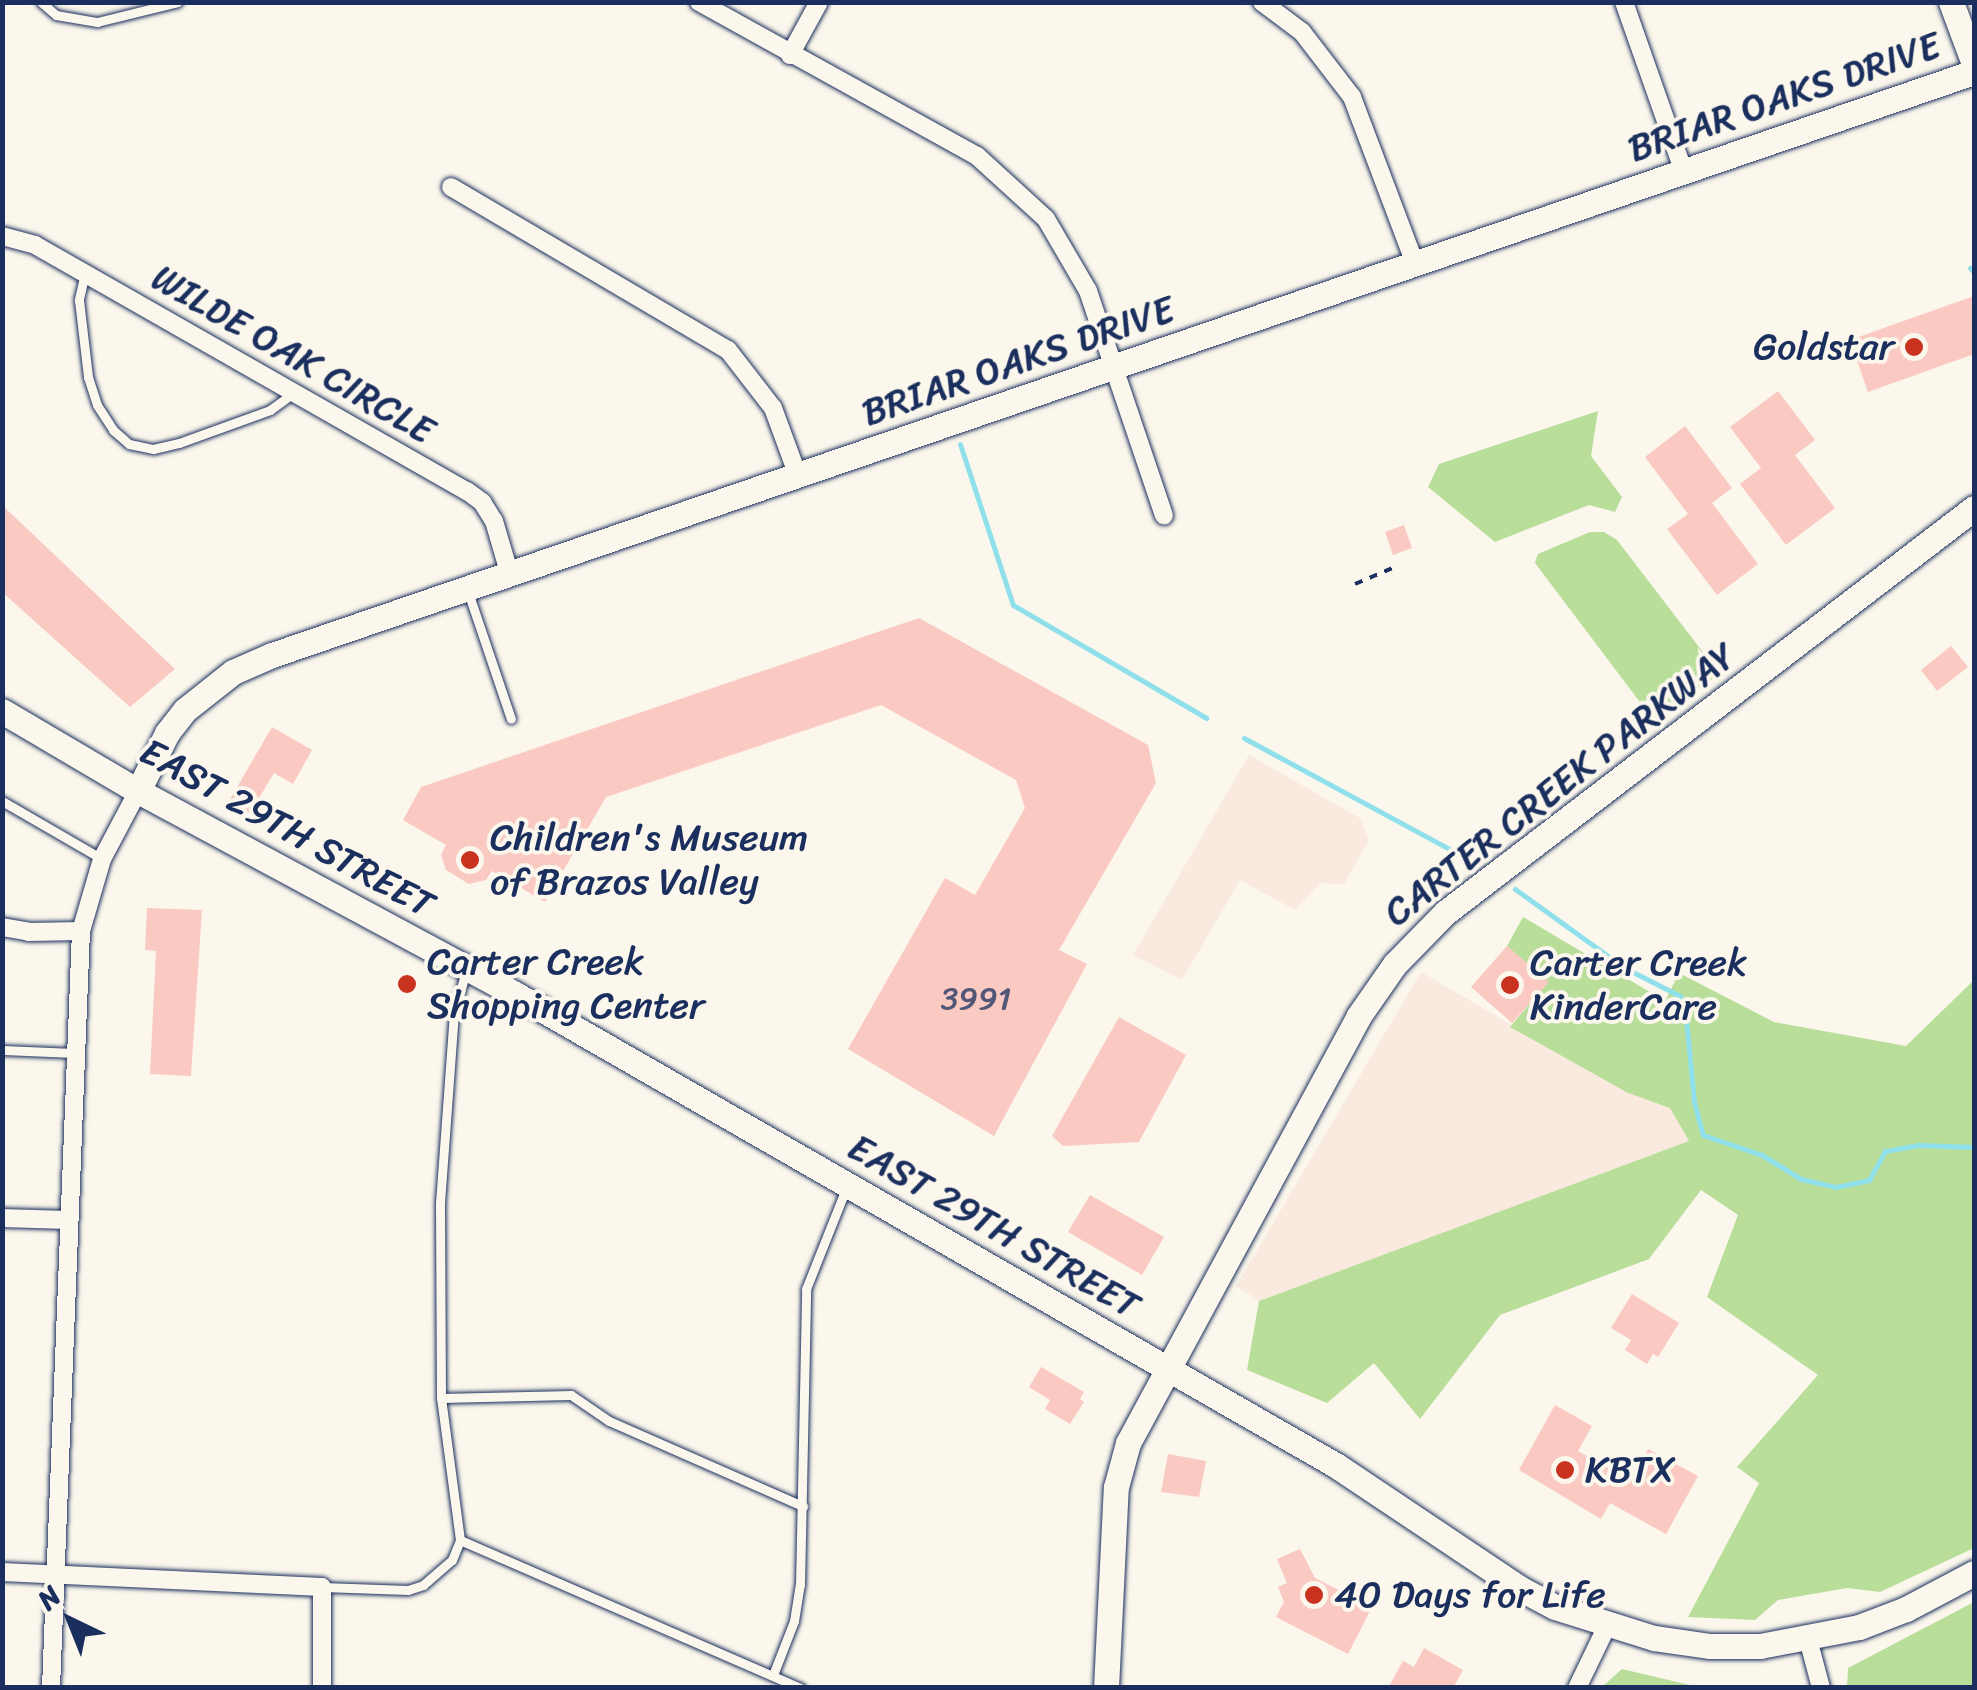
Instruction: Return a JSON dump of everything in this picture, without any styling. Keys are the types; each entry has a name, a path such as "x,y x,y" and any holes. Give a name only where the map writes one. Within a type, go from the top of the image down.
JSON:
{"street":[{"path":"698,2 977,156 1008,180 1046,219 1088,291 1164,515"},
{"path":"790,55 819,2"},
{"path":"1262,2 1302,32 1352,97 1415,264"},
{"path":"1624,2 1683,170"},
{"path":"1952,2 1974,64"},
{"name":"BRIAR OAKS DRIVE","path":"138,790 167,733 207,689 232,672 509,572 1974,72"},
{"path":"452,187 728,350 772,408 798,476"},
{"name":"WILDE OAK CIRCLE","path":"2,236 35,245 482,502 494,520 509,572"},
{"name":"CARTER CREEK PARKWAY","path":"1106,1688 1116,1487 1128,1443 1358,1017 1417,939 1446,912 1974,508"},
{"name":"EAST 29TH STREET","path":"2,712 466,969 1336,1466 1521,1589 1607,1626 1710,1646 1808,1639 1890,1615 1974,1573"},
{"path":"51,1688 81,932 102,859 138,790"},
{"path":"2,927 29,932 81,932"},
{"path":"2,1218 68,1220"},
{"path":"2,1572 322,1587 322,1688"},
{"path":"1577,1688 1607,1626"},
{"path":"1808,1639 1821,1688"}],"lane":[{"path":"41,2 56,15 97,22 178,2"},
{"path":"84,273 79,300 88,377 97,405 113,430 129,444 153,450 179,443 270,410 294,392"},
{"path":"466,587 511,718"},
{"path":"2,801 102,859"},
{"path":"322,1587 408,1590 423,1585 452,1560 460,1540 441,1398 440,1203 454,1014 466,969"},
{"path":"2,1050 76,1054"},
{"path":"772,1675 798,1603 806,1289 847,1185"},
{"path":"441,1398 570,1395 610,1421 802,1506"},
{"path":"460,1540 801,1688"}],"path":[{"path":"1355,584 1395,566"}],"shaded area":[{"path":"1249,755 1360,818 1369,840 1344,884 1320,883 1295,910 1240,880 1182,980 1133,955"},
{"path":"1421,972 1628,1093 1671,1108 1689,1141 1259,1301 1236,1286"}],"green space":[{"path":"1598,411 1591,456 1622,497 1615,512 1589,505 1495,542 1428,487 1439,464"},
{"path":"1590,532 1604,532 1617,540 1712,664 1715,677 1655,722 1535,563 1538,554"},
{"path":"1523,917 1665,1001 1679,973 1774,1022 1906,1046 1974,980 1974,1548 1880,1592 1847,1588 1778,1600 1755,1620 1688,1617 1759,1483 1737,1467 1818,1375 1707,1297 1738,1215 1701,1190 1649,1259 1500,1315 1420,1419 1374,1363 1327,1403 1247,1370 1259,1301 1689,1141 1670,1108 1628,1093 1510,1027 1548,982 1507,946"},
{"path":"1974,1602 1974,1687 1847,1687 1848,1668"},
{"path":"1622,1669 1694,1686 1694,1687 1602,1687"}],"building":[{"name":"Goldstar","path":"1974,296 1974,354 1868,392 1850,340"},
{"path":"1778,391 1815,440 1795,455 1835,508 1786,545 1740,484 1761,468 1730,427"},
{"path":"1685,426 1732,488 1712,503 1758,564 1717,595 1667,529 1688,514 1645,457"},
{"path":"2,505 175,669 130,707 2,592"},
{"path":"1404,525 1412,548 1393,555 1385,532"},
{"path":"919,618 1148,745 1156,783 1059,950 1087,964 994,1136 848,1049 945,878 975,895 1025,808 1016,780 881,705 606,797 545,902 492,871 486,880 469,884 446,870 441,855 446,845 403,820 421,787"},
{"path":"1951,646 1968,667 1937,691 1921,670"},
{"path":"272,727 312,750 293,784 274,773 250,813 229,801"},
{"path":"147,908 202,910 191,1076 150,1074 156,951 145,950"},
{"name":"Carter Creek KinderCare","path":"1507,946 1549,982 1512,1023 1471,987"},
{"path":"1119,1017 1186,1055 1139,1142 1063,1146 1052,1136"},
{"path":"1090,1195 1164,1237 1142,1275 1068,1232"},
{"path":"1632,1294 1679,1323 1658,1357 1653,1354 1647,1364 1625,1350 1631,1340 1611,1328"},
{"path":"1041,1367 1084,1392 1080,1399 1084,1402 1070,1424 1045,1409 1050,1400 1029,1387"},
{"name":"KBTX","path":"1555,1405 1592,1426 1578,1451 1630,1480 1648,1449 1698,1476 1666,1534 1610,1503 1601,1519 1519,1470"},
{"path":"1168,1454 1206,1461 1199,1497 1161,1492"},
{"name":"40 Days for Life","path":"1300,1549 1315,1578 1372,1607 1348,1654 1276,1617 1284,1602 1278,1587 1287,1583 1277,1559"},
{"path":"1424,1648 1463,1670 1453,1688 1388,1688 1403,1661 1414,1667"}],"waterway":[{"path":"1970,268 1974,272"},
{"path":"960,444 1013,605 1206,718"},
{"path":"1244,738 1473,862"},
{"path":"1515,889 1623,967 1680,996 1685,1008 1694,1102 1703,1135 1762,1155 1801,1179 1836,1187 1869,1180 1885,1151 1918,1145 1974,1147"}],"place":[{"name":"Goldstar","path":"1914,347"},
{"name":"Children's Museum of Brazos Valley","path":"470,860"},
{"name":"Carter Creek Shopping Center","path":"407,984"},
{"name":"Carter Creek KinderCare","path":"1510,985"},
{"name":"KBTX","path":"1565,1470"},
{"name":"40 Days for Life","path":"1314,1595"}]}
